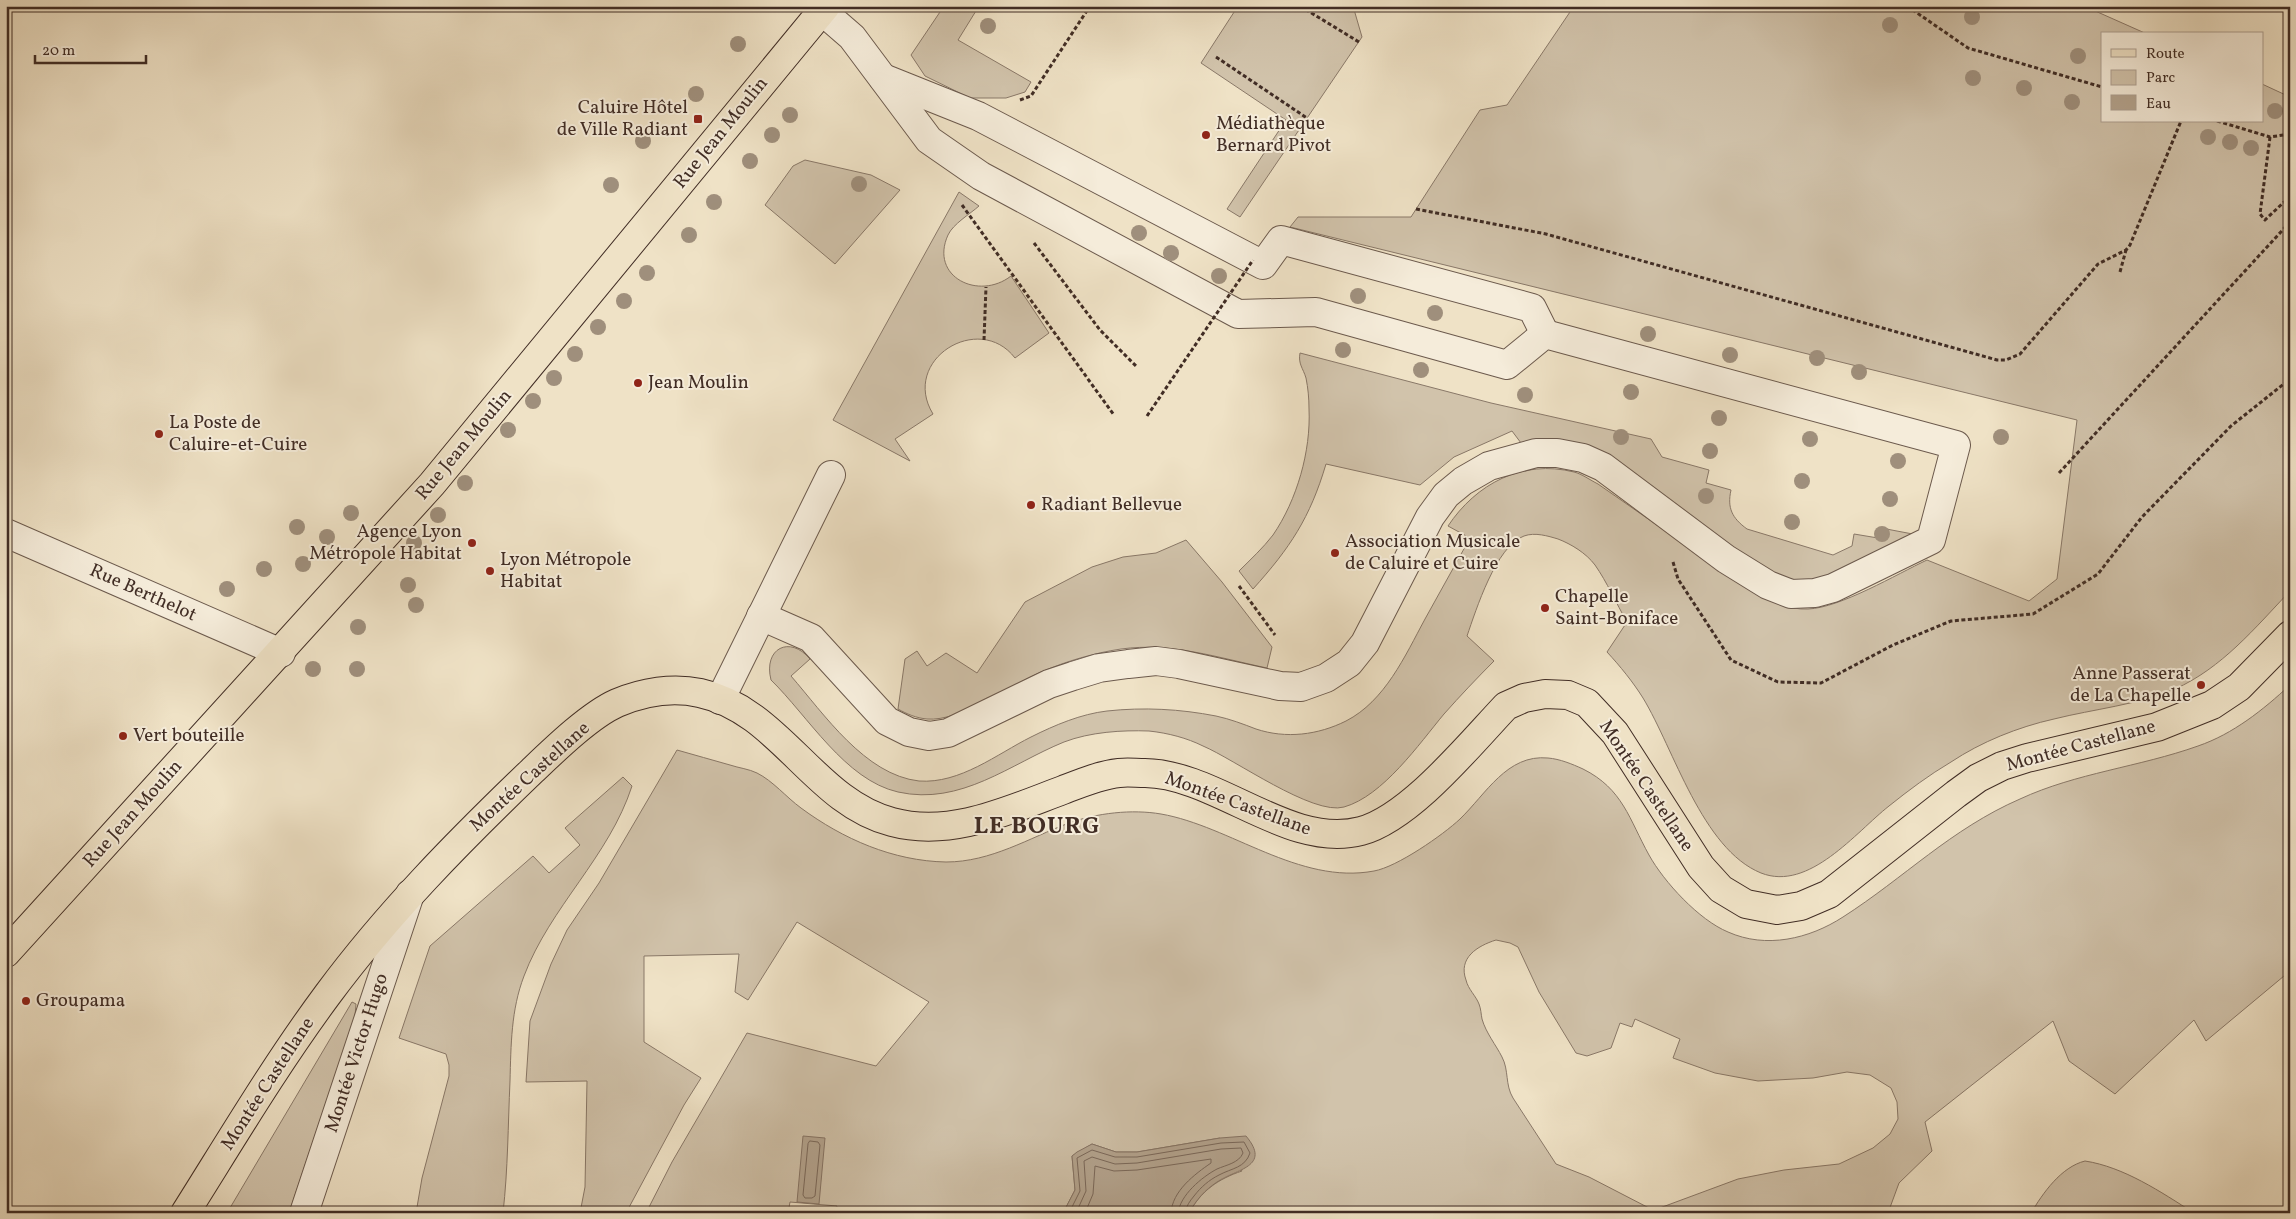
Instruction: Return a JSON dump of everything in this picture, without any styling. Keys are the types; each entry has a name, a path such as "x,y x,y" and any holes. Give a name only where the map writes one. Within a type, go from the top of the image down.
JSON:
{"main road":[{"name":"Rue Jean Moulin","path":"6,952 281,653 432,484 824,9"},
{"name":"Montée Castellane","path":"185,1213 298,1035 351,965 410,894 485,816 566,739 614,704 649,692 682,690 702,693 746,712 769,729 835,792 862,811 894,823 927,827 958,825 989,818 1085,782 1118,773 1152,773 1191,784 1306,831 1331,836 1360,831 1386,822 1412,802 1506,706 1524,698 1544,694 1568,695 1587,703 1615,733 1701,867 1721,889 1746,904 1777,910 1801,906 1829,894 1956,794 1978,778 2002,766 2027,758 2157,727 2212,705 2239,687 2290,635"}],"street":[{"path":"824,9 852,37 929,140 981,176 1238,314 1316,312 1506,365 1545,334"},
{"path":"761,616 811,638 887,721 909,732 929,736 948,733 1049,684 1099,668 1128,664 1156,662 1179,664 1280,686 1301,687 1326,678 1348,663 1365,643 1430,518 1446,495 1463,480 1489,466 1536,453 1557,453 1584,458 1604,467 1726,559 1768,585 1791,594 1815,594 1833,588 1931,540 1956,446 1545,334 1532,308 1281,240 1262,265 978,116 883,78"},
{"path":"720,700 831,474"},
{"name":"Rue Berthelot","path":"6,533 281,653"},
{"name":"Montée Victor Hugo","path":"304,1213 410,894"}],"path":[{"path":"1031,96 1090,6"},
{"path":"1300,6 1359,42"},
{"path":"1907,6 1968,48 2101,87"},
{"path":"1216,57 1307,118"},
{"path":"2120,272 2126,250 2130,245 2181,122"},
{"path":"2220,122 2270,137 2290,134"},
{"path":"2270,137 2260,214 2265,220 2284,202 2290,207"},
{"path":"956,197 1114,415"},
{"path":"1416,209 1546,234 1997,360 2006,360 2020,354 2098,264 2126,250"},
{"path":"2058,473 2290,222"},
{"path":"1032,242 1100,330 1137,367"},
{"path":"1147,416 1253,260"},
{"path":"984,340 986,287"},
{"path":"1658,508 1678,579 1731,660 1778,682 1822,682 1893,645 1951,621 2033,614 2098,574 2142,517 2231,426 2290,379"},
{"path":"1239,586 1275,635"}],"green space":[{"path":"944,6 979,6 958,40 1031,82 1025,92 1006,98 970,98 925,76 911,55"},
{"path":"1238,6 1353,6 1362,37 1240,217 1227,209 1286,120 1201,63"},
{"path":"1571,6 2084,6 2142,32 2101,32 2101,122 2264,122 2264,85 2290,97 2290,591 2251,633 2223,659 2192,680 2175,689 2146,699 2040,722 1987,742 1919,783 1831,856 1814,867 1797,874 1779,877 1761,873 1740,861 1722,843 1706,821 1643,698 1607,652 1627,622 1595,565 1578,549 1568,543 1533,534 1524,536 1514,542 1496,565 1488,580 1467,636 1494,661 1450,707 1412,754 1386,781 1373,792 1344,807 1330,807 1313,803 1274,785 1197,743 1177,736 1149,731 1106,732 1064,742 984,781 943,793 921,795 898,792 879,785 844,761 771,680 771,660 780,648 794,648 810,659 791,676 847,740 863,755 881,767 899,776 919,781 934,781 963,773 1049,728 1097,712 1162,709 1189,712 1221,717 1267,732 1290,735 1324,730 1335,726 1360,712 1372,702 1393,676 1470,538 1448,526 1459,511 1486,487 1502,478 1536,469 1574,472 1598,484 1753,592 1773,602 1794,608 1808,609 1836,603 1927,560 2029,601 2057,579 2077,420 1290,227 1298,217 1411,217 1480,110 1507,105 1572,9"},
{"path":"805,160 871,175 900,190 835,264 765,205 793,166"},
{"path":"959,192 979,206 958,223 948,235 944,250 945,263 951,273 960,281 972,285 985,286 998,283 1011,276 1049,333 1015,358 1000,345 982,339 965,341 948,348 935,360 927,376 926,394 933,414 895,439 910,461 833,420"},
{"path":"1300,353 1491,403 1651,439 1662,457 1709,470 1706,483 1731,490 1730,507 1734,517 1747,529 1833,555 1852,546 1854,534 1878,538 1881,528 1918,535 1828,579 1799,583 1776,575 1734,549 1606,454 1521,443 1512,431 1454,457 1420,485 1326,464 1306,516 1278,560 1253,589 1239,571 1269,540 1282,521 1301,475 1305,458 1308,441 1309,401"},
{"path":"1186,540 1222,582 1272,647 1267,668 1177,649 1140,647 1121,649 1091,655 1051,668 985,702 954,715 927,719 912,716 898,709 905,659 917,651 927,666 946,653 977,673 1025,602 1092,567 1123,557 1156,553"},
{"path":"2290,685 2290,971 2206,1041 2194,1020 2115,1094 2069,1061 2053,1021 1925,1122 1932,1151 1899,1183 1888,1213 1189,1213 1199,1198 1211,1187 1225,1178 1242,1171 1220,1138 1137,1152 1116,1152 1092,1144 1072,1156 1075,1190 1063,1213 835,1213 837,1206 790,1202 788,1213 646,1213 672,1162 747,1033 876,1066 929,1002 797,922 748,1000 735,992 739,954 644,956 644,1042 701,1078 684,1105 626,1213 580,1213 585,1187 587,1081 526,1082 530,1021 551,964 567,930 599,883 677,750 757,773 769,780 801,808 834,829 869,846 907,858 946,862 979,858 994,854 1069,823 1103,814 1138,812 1161,814 1187,820 1292,862 1319,870 1346,873 1374,871 1407,857 1452,826 1509,769 1521,762 1534,758 1548,758 1566,762 1583,769 1607,786 1624,806 1649,855 1664,877 1683,899 1706,919 1728,932 1742,937 1772,941 1802,936 1830,925 1865,902 1950,839 1995,811 2041,790 2085,776 2176,753 2211,741 2247,720","holes":["1496,940 1518,947 1539,992 1576,1053 1587,1056 1611,1048 1620,1023 1632,1027 1635,1019 1680,1039 1673,1058 1715,1073 1758,1081 1813,1078 1847,1072 1870,1075 1891,1088 1897,1102 1898,1119 1890,1134 1873,1148 1839,1164 1784,1170 1738,1179 1657,1209 1649,1208 1589,1177 1556,1164 1513,1098 1509,1088 1506,1067 1500,1052 1486,1029 1479,1004 1468,986 1464,972 1467,959 1476,949"]},
{"path":"623,777 632,786 622,812 595,859 535,951 524,976 516,1002 511,1041 507,1164 503,1213 416,1213 422,1178 449,1076 449,1065 446,1054 399,1038 430,946 533,856 549,873 580,845 565,828"},
{"path":"352,1002 356,1004 355,1016 289,1213 227,1213"},
{"path":"2085,1161 2100,1164 2142,1181 2194,1213 2031,1213 2047,1189 2061,1175 2076,1164"}],"water":[{"path":"803,1136 825,1138 819,1204 797,1202"},
{"path":"1246,1136 1253,1146 1255,1154 1253,1161 1248,1166 1209,1188 1189,1213 1063,1213 1075,1190 1072,1156 1092,1144 1116,1152 1137,1152 1220,1138"}],"place":[{"name":"Caluire Hôtel de Ville Radiant","path":"698,119"},
{"name":"Médiathèque Bernard Pivot","path":"1206,135"},
{"name":"Jean Moulin","path":"638,383"},
{"name":"La Poste de Caluire-et-Cuire","path":"159,434"},
{"name":"Radiant Bellevue","path":"1031,505"},
{"name":"Agence Lyon Métropole Habitat","path":"472,543"},
{"name":"Association Musicale de Caluire et Cuire","path":"1335,553"},
{"name":"Lyon Métropole Habitat","path":"490,571"},
{"name":"Chapelle Saint-Boniface","path":"1545,608"},
{"name":"Anne Passerat de La Chapelle","path":"2201,685"},
{"name":"Vert bouteille","path":"123,736"},
{"name":"Groupama","path":"26,1001"}],"district":[{"name":"LE BOURG","path":"1037,827"}]}
